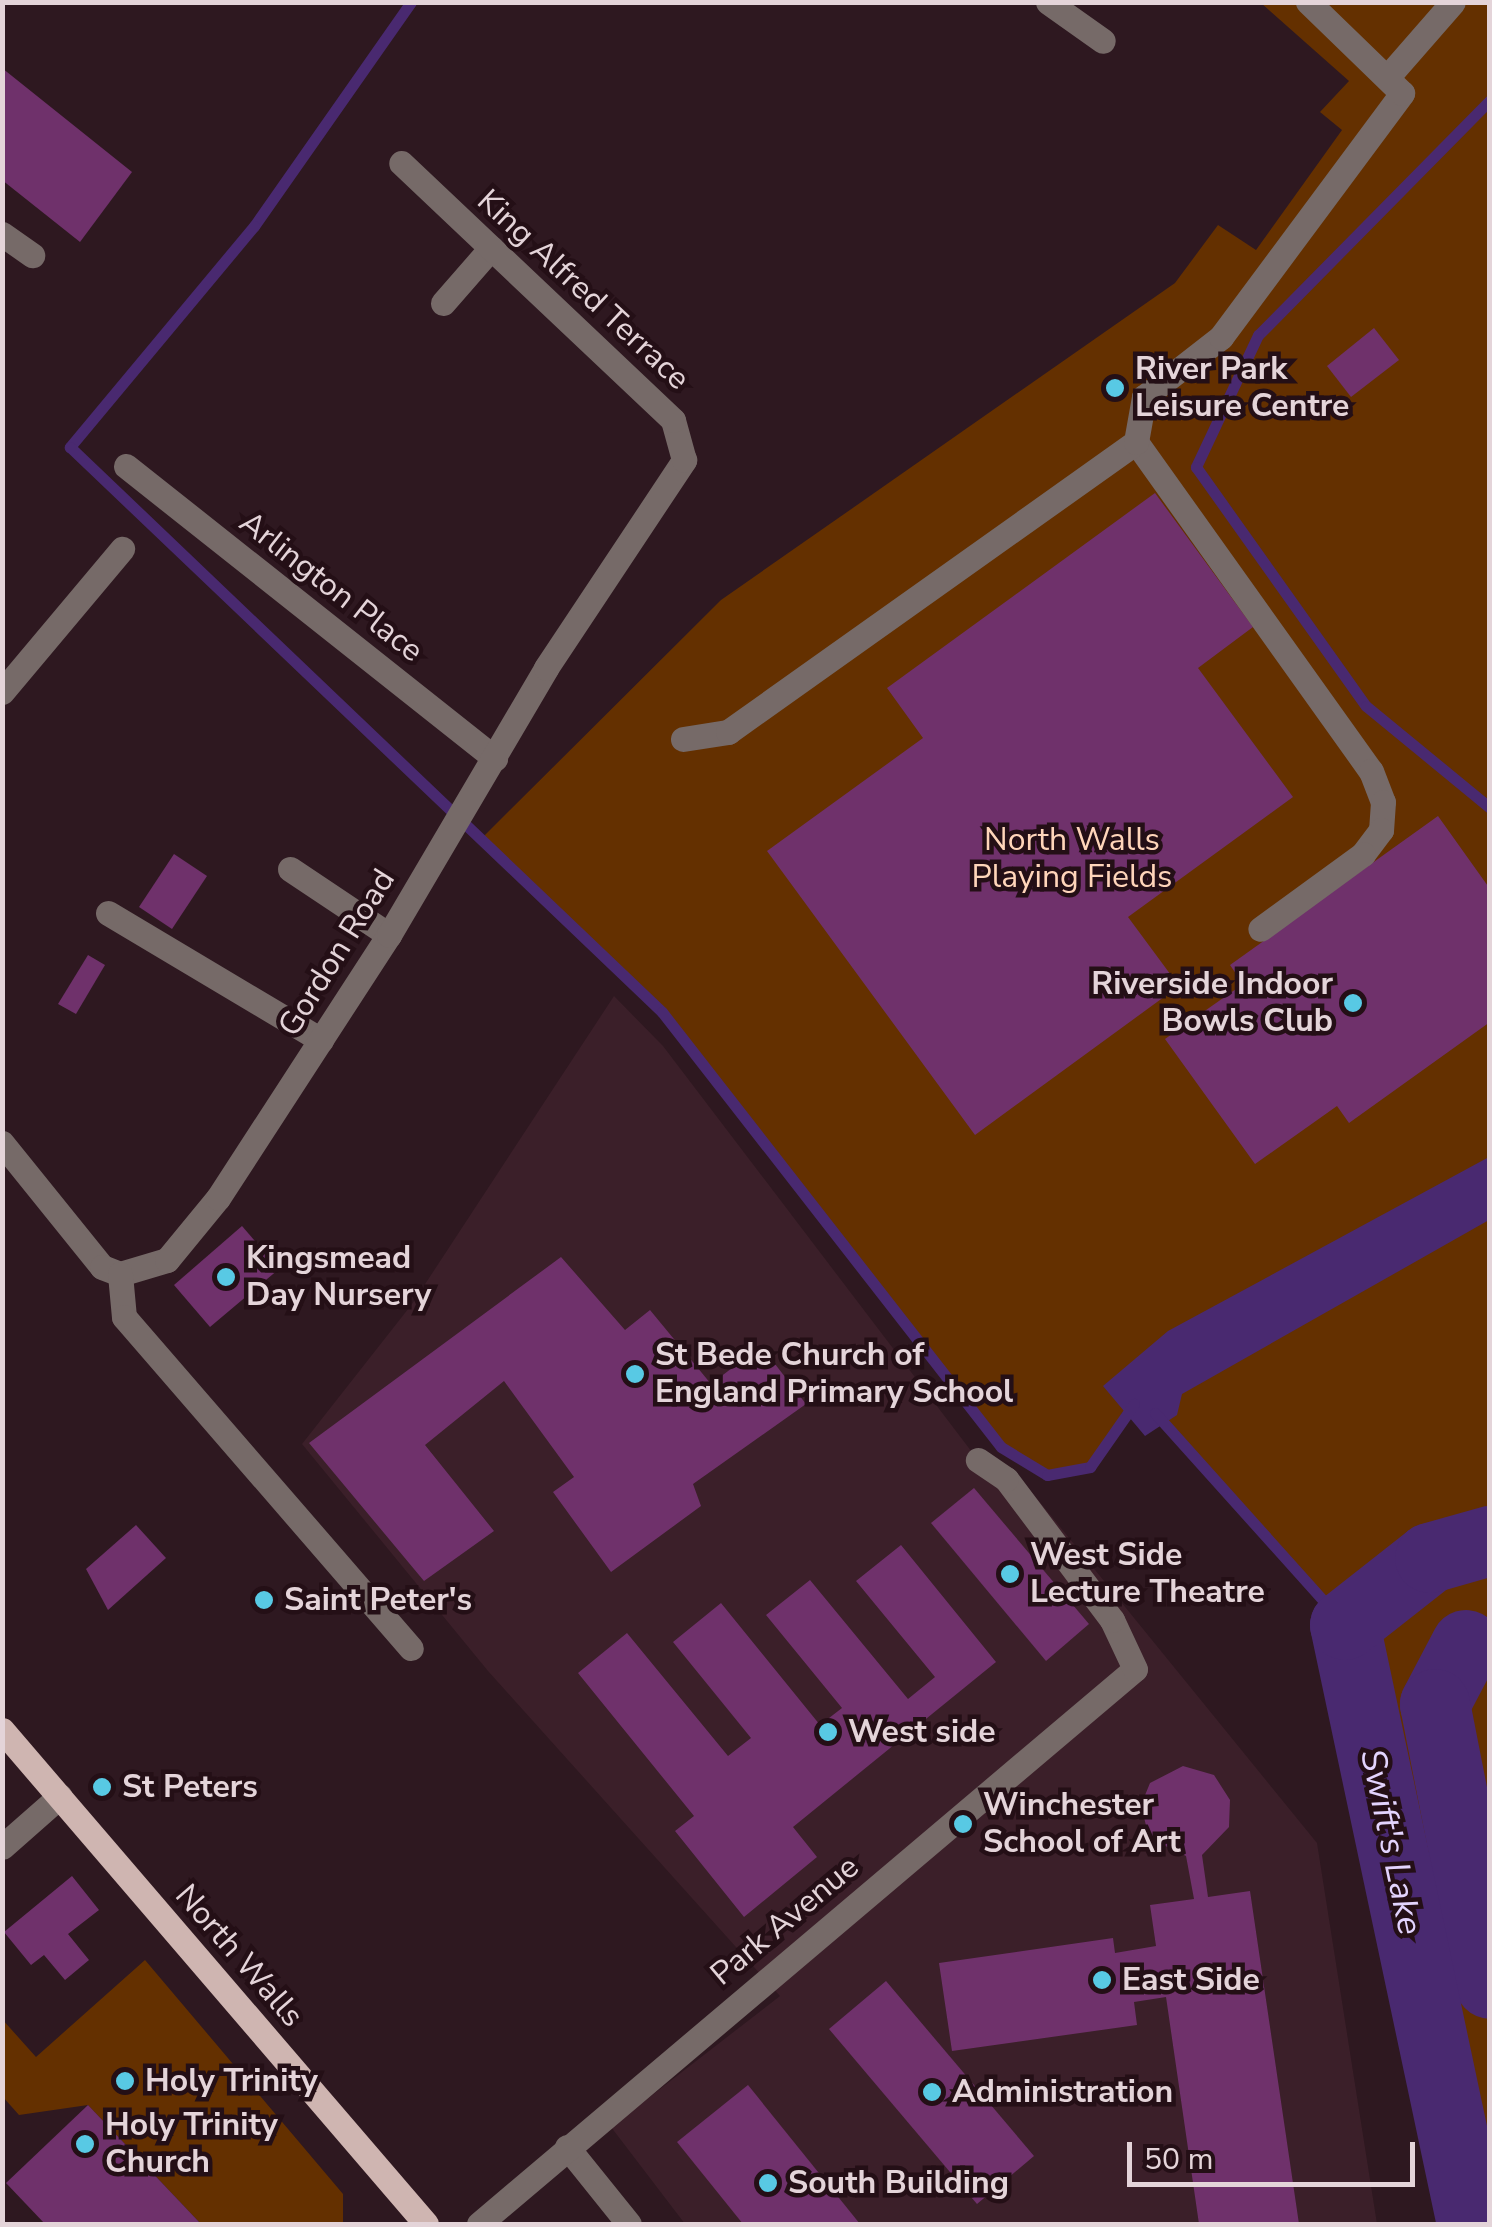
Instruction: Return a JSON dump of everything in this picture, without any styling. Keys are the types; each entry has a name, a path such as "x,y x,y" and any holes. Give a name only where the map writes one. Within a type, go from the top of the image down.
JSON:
{"main road":[{"name":"North Walls","path":"2,1730 426,2224"}],"street":[{"path":"1048,2 1103,41"},
{"path":"683,739 728,732 1136,442 1144,397 1222,336 1322,212 1402,92 1391,73 1308,2"},
{"path":"1391,73 1452,2"},
{"name":"King Alfred Terrace","path":"401,164 674,420 684,460 672,479"},
{"path":"2,234 32,255"},
{"path":"443,303 491,248"},
{"path":"1136,442 1372,770 1382,802 1380,830 1362,854 1260,929"},
{"name":"Arlington Place","path":"126,466 495,758"},
{"name":"Gordon Road","path":"120,1274 167,1260 320,1040 672,479"},
{"path":"2,692 122,549"},
{"path":"290,869 389,935"},
{"path":"108,913 320,1040"},
{"path":"2,1143 87,1254 120,1274 124,1318 411,1648"},
{"name":"Park Avenue","path":"479,2224 1134,1669 1112,1620 1006,1479 978,1460"},
{"path":"2,1847 60,1796"},
{"path":"568,2147 629,2224"}],"shaded area":[{"name":"Winchester School of Art","path":"614,996 663,1046 978,1460 1013,1469 1317,1843 1377,2224 685,2224 611,2127 780,1996 488,1671 302,1444 412,1304"},
{"path":"1489,1157 1489,1220 1182,1394 1177,1415 1145,1436 1103,1386 1168,1331"}],"green space":[{"name":"North Walls Playing Fields","path":"1261,3 1489,3 1489,2224 1472,2224 1345,1625 1143,1398 1122,1413 1090,1467 1047,1475 1001,1447 662,1012 481,839 721,600 1175,283 1218,225 1256,250 1342,130 1320,112 1349,81"},
{"name":"Holy Trinity","path":"145,1960 343,2194 343,2224 201,2224 88,2105 19,2115 3,2097 2,2019 36,2057"}],"building":[{"path":"2,68 132,172 80,242 2,180"},
{"path":"1374,328 1399,360 1351,397 1327,366"},
{"path":"1155,493 1253,627 1198,668 1293,797 1128,917 1179,986 975,1135 767,851 923,738 887,688"},
{"name":"Riverside Indoor Bowls Club","path":"1438,816 1490,889 1490,1022 1349,1123 1337,1106 1255,1164 1165,1039 1243,984 1230,965"},
{"path":"174,854 207,876 172,929 139,907"},
{"path":"88,955 105,965 76,1014 58,1004"},
{"name":"Kingsmead Day Nursery","path":"242,1226 279,1269 210,1327 174,1285"},
{"path":"561,1257 625,1330 650,1310 711,1384 761,1346 806,1404 693,1484 701,1506 611,1572 553,1492 574,1477 504,1381 425,1445 494,1531 424,1581 309,1443"},
{"name":"West Side Lecture Theatre","path":"974,1488 1089,1624 1046,1661 931,1523"},
{"path":"136,1525 166,1558 108,1610 86,1569"},
{"name":"West side","path":"901,1545 996,1662 793,1827 817,1857 744,1917 675,1831 694,1816 578,1673 627,1633 728,1756 751,1738 673,1642 721,1603 820,1725 842,1708 766,1615 810,1580 908,1699 935,1677 856,1581"},
{"name":"East Side","path":"1183,1766 1214,1775 1230,1800 1229,1827 1202,1855 1208,1897 1250,1891 1299,2224 1199,2224 1166,1997 1134,2002 1137,2025 952,2051 939,1963 1113,1938 1115,1953 1156,1946 1150,1905 1194,1899 1186,1856 1149,1838 1141,1805 1150,1783"},
{"path":"72,1876 99,1910 68,1934 89,1960 65,1980 44,1955 31,1965 4,1932"},
{"name":"Administration","path":"886,1981 1034,2156 977,2204 829,2029"},
{"name":"South Building","path":"748,2085 860,2224 743,2224 677,2142"},
{"name":"Holy Trinity Church","path":"88,2105 201,2224 45,2224 6,2183"}],"waterway":[{"path":"411,2 254,226 70,447 662,1012 1001,1447 1047,1475 1090,1467 1134,1404"},
{"path":"1490,100 1258,335 1196,467 1366,706 1490,808"},
{"path":"1155,1413 1345,1625"},
{"name":"Swift's Lake","path":"1472,2224 1345,1625 1430,1558 1490,1541"},
{"path":"1466,1645 1435,1704 1490,1984"}],"place":[{"name":"River Park Leisure Centre","path":"1115,388"},
{"name":"Riverside Indoor Bowls Club","path":"1353,1003"},
{"name":"Kingsmead Day Nursery","path":"226,1277"},
{"name":"St Bede Church of England Primary School","path":"635,1374"},
{"name":"West Side Lecture Theatre","path":"1010,1574"},
{"name":"Saint Peter's","path":"264,1600"},
{"name":"West side","path":"828,1732"},
{"name":"St Peters","path":"102,1787"},
{"name":"Winchester School of Art","path":"963,1824"},
{"name":"East Side","path":"1102,1980"},
{"name":"Holy Trinity","path":"125,2081"},
{"name":"Administration","path":"932,2092"},
{"name":"Holy Trinity Church","path":"85,2144"},
{"name":"South Building","path":"768,2183"}]}
